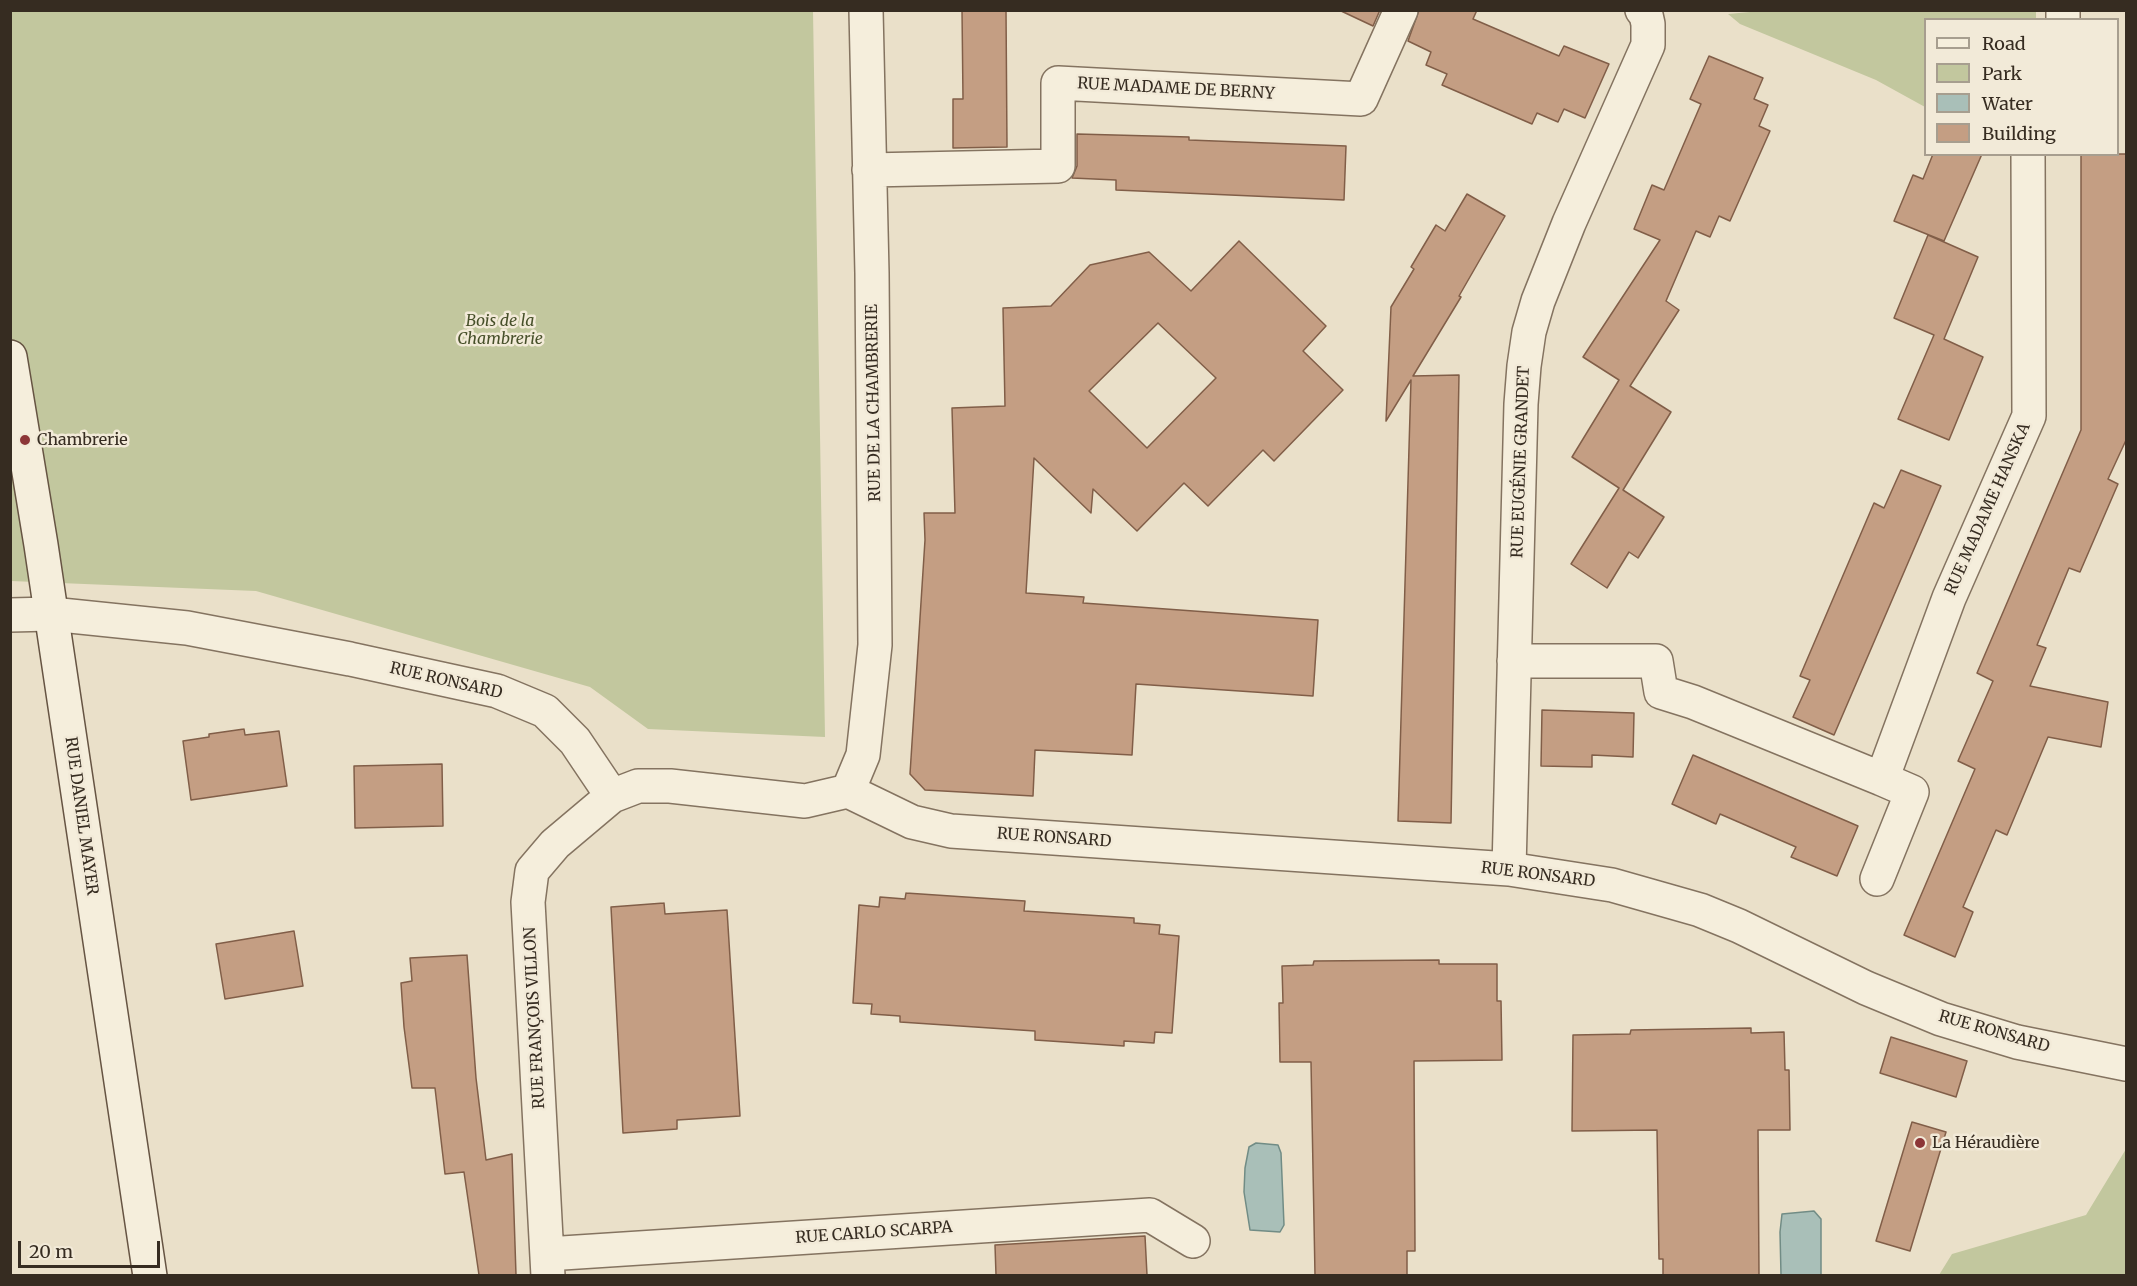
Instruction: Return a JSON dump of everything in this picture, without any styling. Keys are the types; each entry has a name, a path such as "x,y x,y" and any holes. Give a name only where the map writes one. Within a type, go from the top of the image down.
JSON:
{"street":[{"name":"RUE DE LA CHAMBRERIE","path":"848,791 863,755 875,645 872,273 866,10"},
{"name":"RUE MADAME DE BERNY","path":"869,170 1058,166 1058,83 1361,99 1401,10"},
{"name":"RUE EUGÉNIE GRANDET","path":"1509,868 1521,404 1529,332 1555,257 1648,45 1648,24 1646,15 1641,10"},
{"name":"RUE MADAME HANSKA","path":"1882,779 1949,598 2029,416 2028,156"},
{"name":"RUE DANIEL MAYER","path":"10,357 150,1275"},
{"name":"RUE RONSARD","path":"10,615 51,614 187,628 350,659 497,691 545,711 574,741 612,796"},
{"path":"1514,660 1656,661 1661,692 1693,702 1912,792 1877,879"},
{"path":"612,796 638,786 670,786 805,801 848,791"},
{"name":"RUE RONSARD","path":"848,791 912,822 951,831 1509,868 1612,885 1657,896 1740,926 1866,988 1941,1018 2017,1042 2127,1064"},
{"name":"RUE FRANÇOIS VILLON","path":"548,1264 528,902 532,872 555,844 612,796"},
{"name":"RUE CARLO SCARPA","path":"548,1264 1150,1215 1193,1241"}],"green space":[{"path":"2036,10 2036,18 1924,18 1924,106 1876,80 1740,24 1728,14 1761,11"},
{"name":"Bois de la Chambrerie","path":"11,11 813,11 825,737 648,729 590,687 256,591 11,581"},
{"path":"2126,1149 2126,1275 1939,1275 1952,1254 2086,1215"}],"water":[{"path":"1256,1143 1278,1145 1281,1153 1284,1225 1280,1232 1250,1230 1244,1192 1245,1168 1249,1147"},
{"path":"1814,1211 1821,1219 1821,1275 1781,1275 1782,1214"}],"building":[{"path":"962,10 1006,10 1007,147 953,148 953,99 963,99"},
{"path":"1339,10 1380,10 1373,26"},
{"path":"1419,10 1477,10 1473,19 1559,56 1564,46 1609,64 1585,118 1564,109 1558,122 1537,113 1532,124 1442,85 1447,74 1426,65 1431,52 1408,41"},
{"path":"1709,56 1763,78 1754,99 1768,105 1759,126 1770,131 1730,221 1719,216 1710,237 1696,231 1666,301 1679,310 1630,386 1671,412 1623,490 1664,517 1638,558 1629,552 1607,588 1571,564 1619,488 1572,457 1619,380 1583,357 1660,240 1634,229 1652,185 1664,190 1701,104 1690,99"},
{"path":"1077,134 1189,137 1189,140 1346,146 1344,200 1116,190 1116,180 1072,178 1077,166"},
{"path":"2127,154 2127,438 2108,479 2118,484 2080,572 2069,568 2037,645 2046,648 2030,686 2108,702 2101,747 2048,737 2007,835 1996,830 1963,907 1973,912 1955,957 1904,935 1975,769 1958,761 1993,681 1977,673 2081,430 2081,156"},
{"path":"1932,156 1981,156 1944,241 1894,221 1913,175 1923,179"},
{"path":"1467,194 1505,216 1459,296 1461,297 1413,376 1459,375 1451,823 1398,821 1411,380 1386,421 1391,307 1414,269 1411,267 1436,225 1445,231"},
{"path":"1928,235 1978,257 1944,339 1983,357 1949,440 1898,419 1934,335 1894,318"},
{"path":"1239,241 1326,326 1303,351 1343,390 1274,461 1263,450 1208,506 1184,483 1137,531 1093,489 1091,513 1034,458 1026,593 1084,597 1083,603 1318,620 1313,696 1136,684 1132,755 1035,750 1033,796 925,790 910,774 925,540 924,513 955,513 952,408 1005,406 1003,308 1051,306 1090,265 1149,252 1191,291","holes":["1158,323 1216,378 1147,448 1089,391"]},
{"path":"1901,470 1941,486 1834,735 1793,717 1810,680 1800,676 1874,503 1884,508"},
{"path":"1542,710 1634,713 1633,757 1592,755 1592,767 1541,766"},
{"path":"244,729 245,735 279,731 287,786 191,800 183,741 209,737 209,734"},
{"path":"1693,755 1858,826 1837,876 1791,857 1796,847 1720,814 1716,824 1672,804"},
{"path":"442,764 443,826 355,828 354,766"},
{"path":"906,893 1025,901 1024,911 1134,918 1134,923 1160,925 1159,934 1179,936 1172,1033 1155,1032 1154,1043 1124,1041 1124,1046 1035,1040 1035,1031 900,1022 900,1016 871,1014 872,1004 853,1003 859,905 879,907 880,897 905,899"},
{"path":"664,903 665,914 727,910 740,1116 677,1120 677,1129 623,1133 611,907"},
{"path":"294,931 303,986 225,999 216,944"},
{"path":"467,955 476,1078 486,1160 512,1154 516,1275 479,1275 464,1172 445,1174 435,1088 412,1088 401,983 412,981 410,958"},
{"path":"1439,960 1439,964 1497,964 1497,1001 1501,1001 1502,1060 1414,1061 1415,1251 1407,1251 1407,1275 1315,1275 1311,1062 1280,1062 1279,1003 1283,1003 1282,966 1313,965 1314,961"},
{"path":"1751,1028 1751,1033 1784,1032 1785,1070 1789,1070 1790,1130 1758,1130 1759,1275 1663,1275 1663,1259 1659,1259 1657,1130 1572,1131 1573,1035 1630,1034 1631,1030"},
{"path":"1891,1037 1967,1061 1956,1097 1880,1073"},
{"path":"1912,1122 1946,1132 1910,1251 1876,1241"},
{"path":"1145,1236 1147,1275 996,1275 995,1245"}],"place":[{"name":"Chambrerie","path":"25,440"},
{"name":"La Héraudière","path":"1920,1143"}]}
